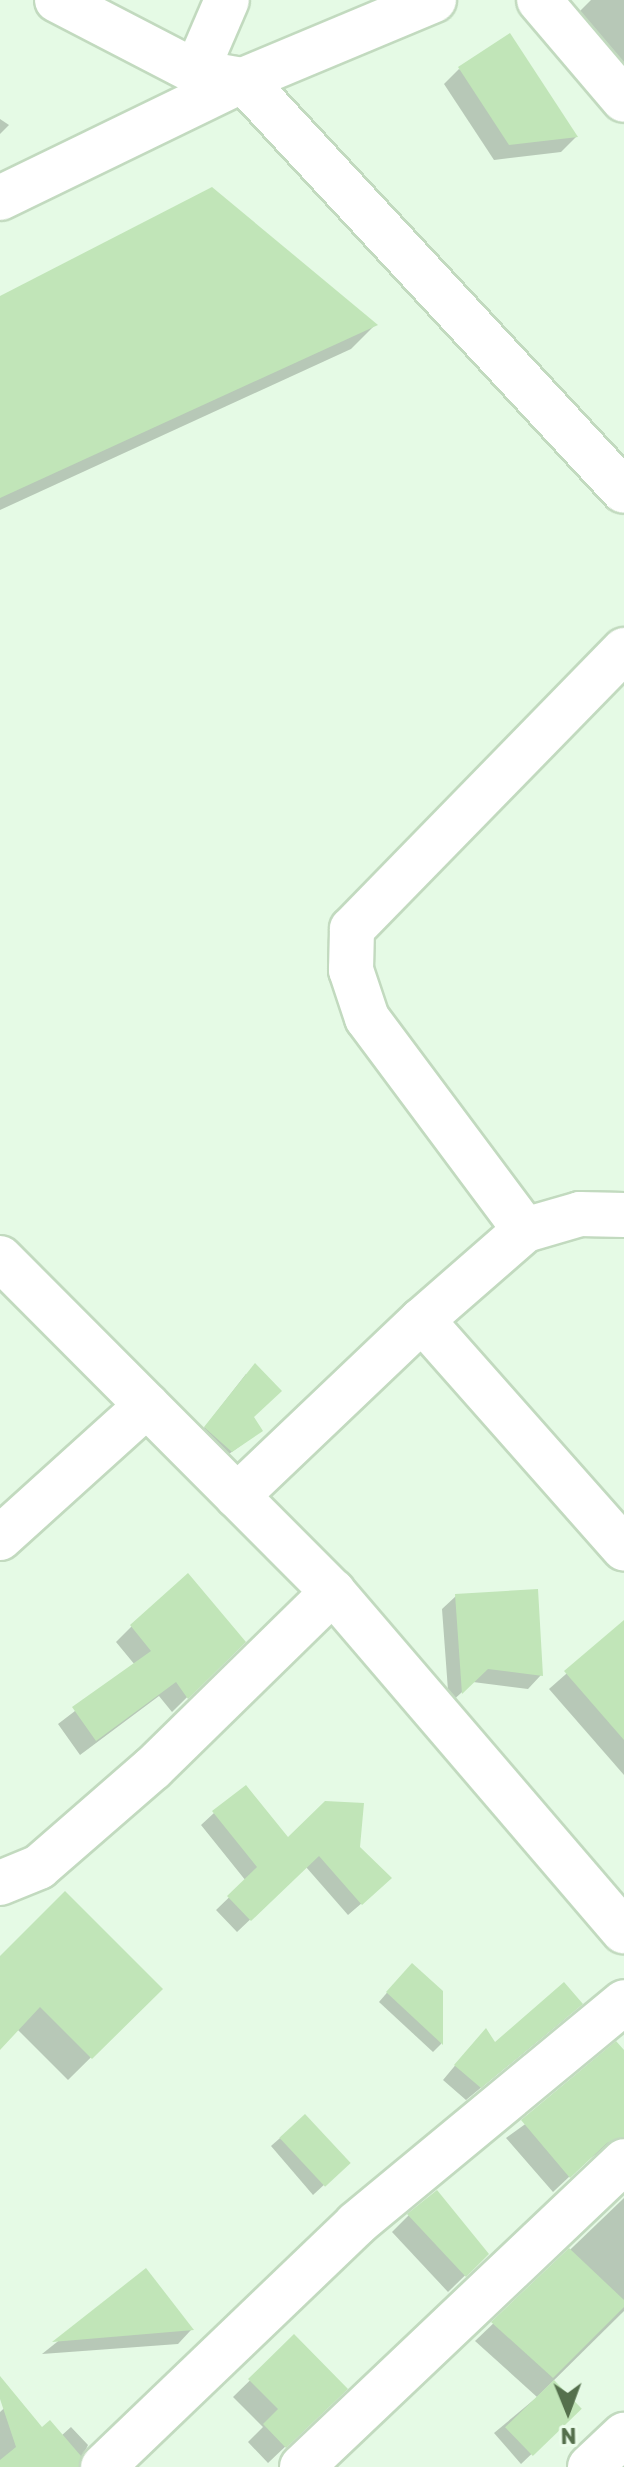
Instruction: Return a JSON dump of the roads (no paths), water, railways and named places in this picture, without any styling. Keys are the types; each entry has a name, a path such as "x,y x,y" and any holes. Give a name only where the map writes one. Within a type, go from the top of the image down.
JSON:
{"street":[{"path":"57,0 196,72 243,80 624,491"},
{"path":"196,72 227,0"},
{"path":"0,198 243,80 434,0"},
{"path":"539,0 624,100"},
{"path":"525,1230 367,1018 351,970 352,929 624,650"},
{"path":"237,1496 422,1320 525,1230 580,1214 624,1215"},
{"path":"0,1258 333,1592 624,1931"},
{"path":"422,1320 624,1548"},
{"path":"0,1538 147,1405"},
{"path":"0,1883 39,1867 153,1768 333,1592"},
{"path":"103,2467 356,2224 624,2002"},
{"path":"302,2467 624,2161"},
{"path":"590,2467 624,2435"}]}
